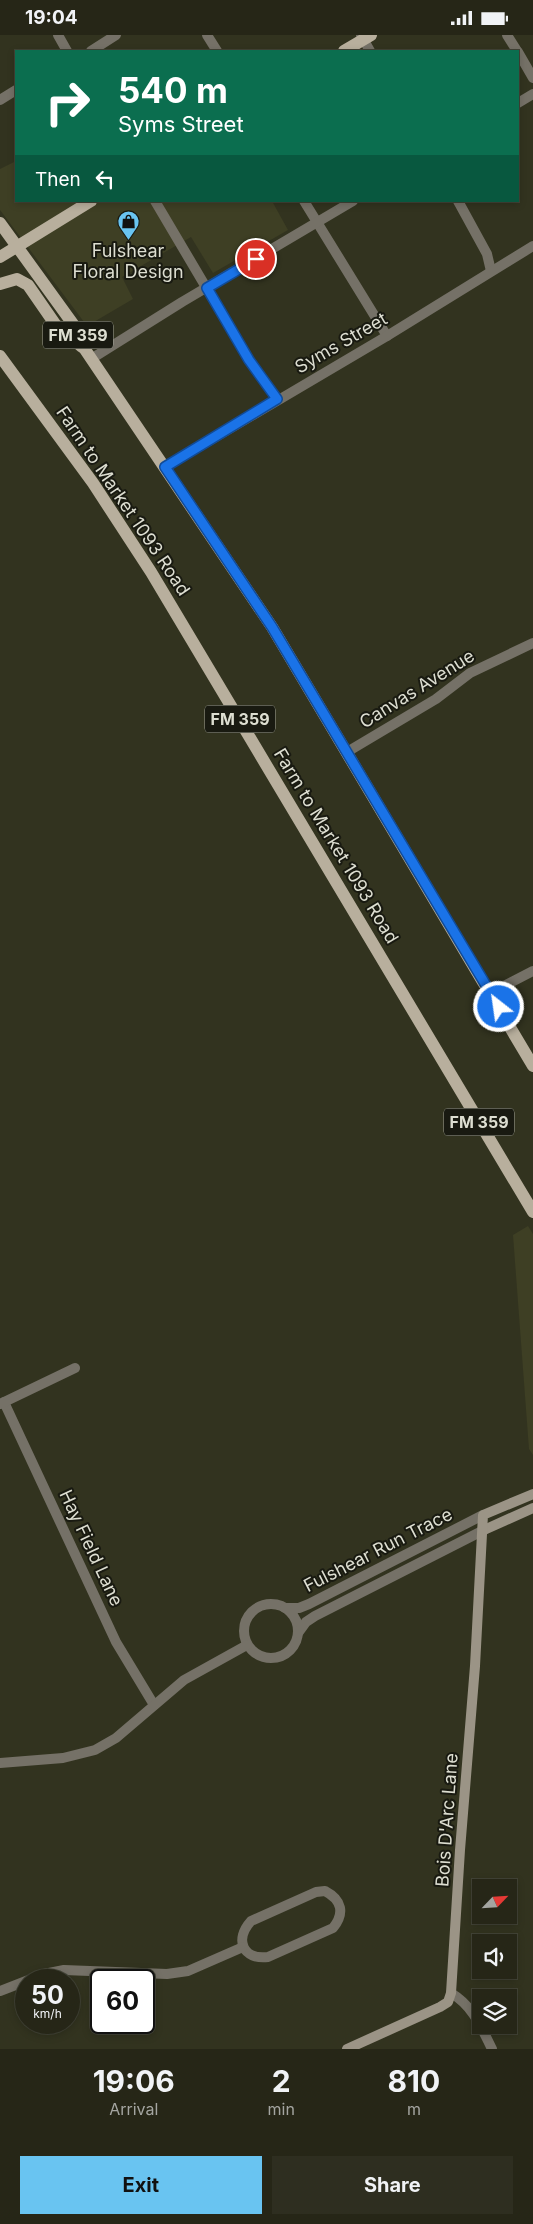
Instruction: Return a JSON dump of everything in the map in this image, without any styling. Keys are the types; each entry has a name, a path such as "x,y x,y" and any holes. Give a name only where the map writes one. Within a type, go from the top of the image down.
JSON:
{"main road":[{"path":"346,50 365,37"},
{"path":"0,257 89,202"},
{"path":"0,223 19,247"},
{"name":"FM 359","path":"19,247 74,324 88,353 272,627 533,1066"},
{"path":"0,284 17,279 28,285 55,324 88,353"},
{"name":"Farm to Market 1093 Road","path":"0,356 94,483 151,572 533,1211"}],"street":[{"path":"58,35 66,50"},
{"path":"93,50 116,35"},
{"path":"207,35 216,50"},
{"path":"507,35 516,50"},
{"path":"365,37 370,50"},
{"path":"519,55 533,79"},
{"path":"0,100 15,90"},
{"path":"519,102 533,94"},
{"path":"156,202 249,360 277,399"},
{"path":"305,202 387,336"},
{"path":"88,353 207,288 351,202"},
{"path":"459,202 478,233 487,253 491,271"},
{"name":"Syms Street","path":"165,467 277,399 387,336 533,246"},
{"name":"Canvas Avenue","path":"347,752 436,699 470,673 533,643"},
{"path":"490,993 533,971"},
{"path":"2,1403 75,1368"},
{"name":"Hay Field Lane","path":"2,1403 116,1642 154,1705"},
{"path":"483,1515 533,1494"},
{"path":"484,1530 533,1508"},
{"name":"Bois D'Arc Lane","path":"451,1993 484,1530 483,1515"},
{"name":"Fulshear Run Trace","path":"285,1608 299,1608 309,1604 483,1515"},
{"name":"Fulshear Run Trace","path":"298,1633 306,1622 315,1616 484,1530"},
{"path":"268,1604 285,1608 295,1619 298,1633 293,1647 287,1653 273,1658 258,1655 247,1645 244,1627 252,1611 268,1604"},
{"path":"0,1763 63,1758 95,1750 116,1737 197,1671 247,1645"},
{"path":"325,1891 339,1901 341,1910 339,1920 333,1927 268,1957 258,1958 249,1954 243,1947 242,1937 245,1928 251,1921 316,1892 325,1891"},
{"path":"0,1991 44,1973 64,1970 167,1974 188,1971 243,1947"},
{"path":"347,2049 440,2007 448,2002 451,1993 463,2000 477,2018 492,2049"}],"shaded area":[{"path":"15,162 15,202 273,202 288,230 213,273 191,237 122,277 133,299 87,326 0,210 0,169"},
{"path":"528,1226 533,1234 533,1455 529,1449 513,1235"}],"place":[{"name":"Fulshear Floral Design","path":"128,240"}],"route":[{"path":"256,259 207,288 249,360 277,399 165,467 272,627 499,1007"}]}
